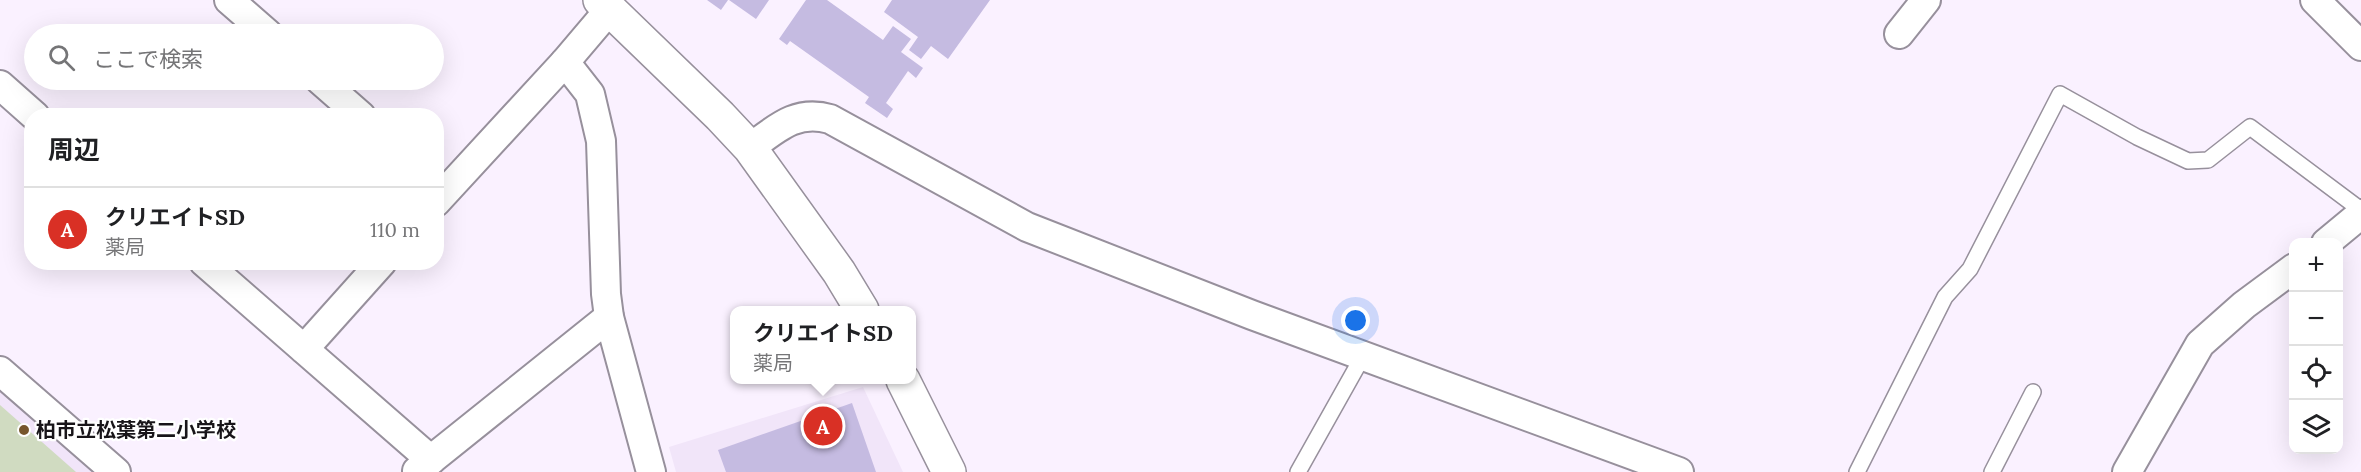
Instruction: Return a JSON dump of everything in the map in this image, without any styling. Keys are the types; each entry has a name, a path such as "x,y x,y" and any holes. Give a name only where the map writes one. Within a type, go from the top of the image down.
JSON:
{"street":[{"path":"229,0 257,24"},
{"path":"1899,34 1926,0"},
{"path":"2315,0 2361,46"},
{"path":"444,187 565,62 605,4 750,148 839,272 860,306"},
{"path":"565,62 590,94 601,141 606,294 609,317 651,472"},
{"path":"0,86 26,108"},
{"path":"331,90 352,108"},
{"path":"750,148 783,124 803,116 816,115 830,119 1027,227 1640,465 1679,472"},
{"path":"2332,238 2361,212"},
{"path":"213,270 304,349 423,466 609,317"},
{"path":"304,349 375,270"},
{"path":"2127,472 2200,344 2244,305 2289,271"},
{"path":"0,371 116,472"},
{"path":"905,384 949,472"}],"lane":[{"path":"1857,472 1945,297 1970,269 2060,94 2137,137 2188,161 2208,160 2250,127 2361,212"},
{"path":"1298,472 1363,356"},
{"path":"1992,472 2033,392"}],"shaded area":[{"path":"863,387 903,472 676,472 669,447"},
{"name":"柏市立松葉第二小学校","path":"0,389 97,472 0,472"}],"green space":[{"name":"柏市立松葉第二小学校","path":"0,405 76,472 0,472"}],"building":[{"path":"707,0 728,0 721,10"},
{"path":"729,0 769,0 756,19"},
{"path":"806,0 827,0 883,40 893,26 911,39 901,52 923,68 916,78 908,71 886,103 893,109 887,118 865,103 869,97 790,41 787,45 779,39"},
{"path":"892,0 990,0 948,59 931,46 921,59 909,50 918,37 884,12"},
{"path":"852,403 876,472 726,472 718,450"}],"place":[{"name":"クリエイトSD","path":"823,426"},
{"name":"柏市立松葉第二小学校","path":"24,430"}]}
